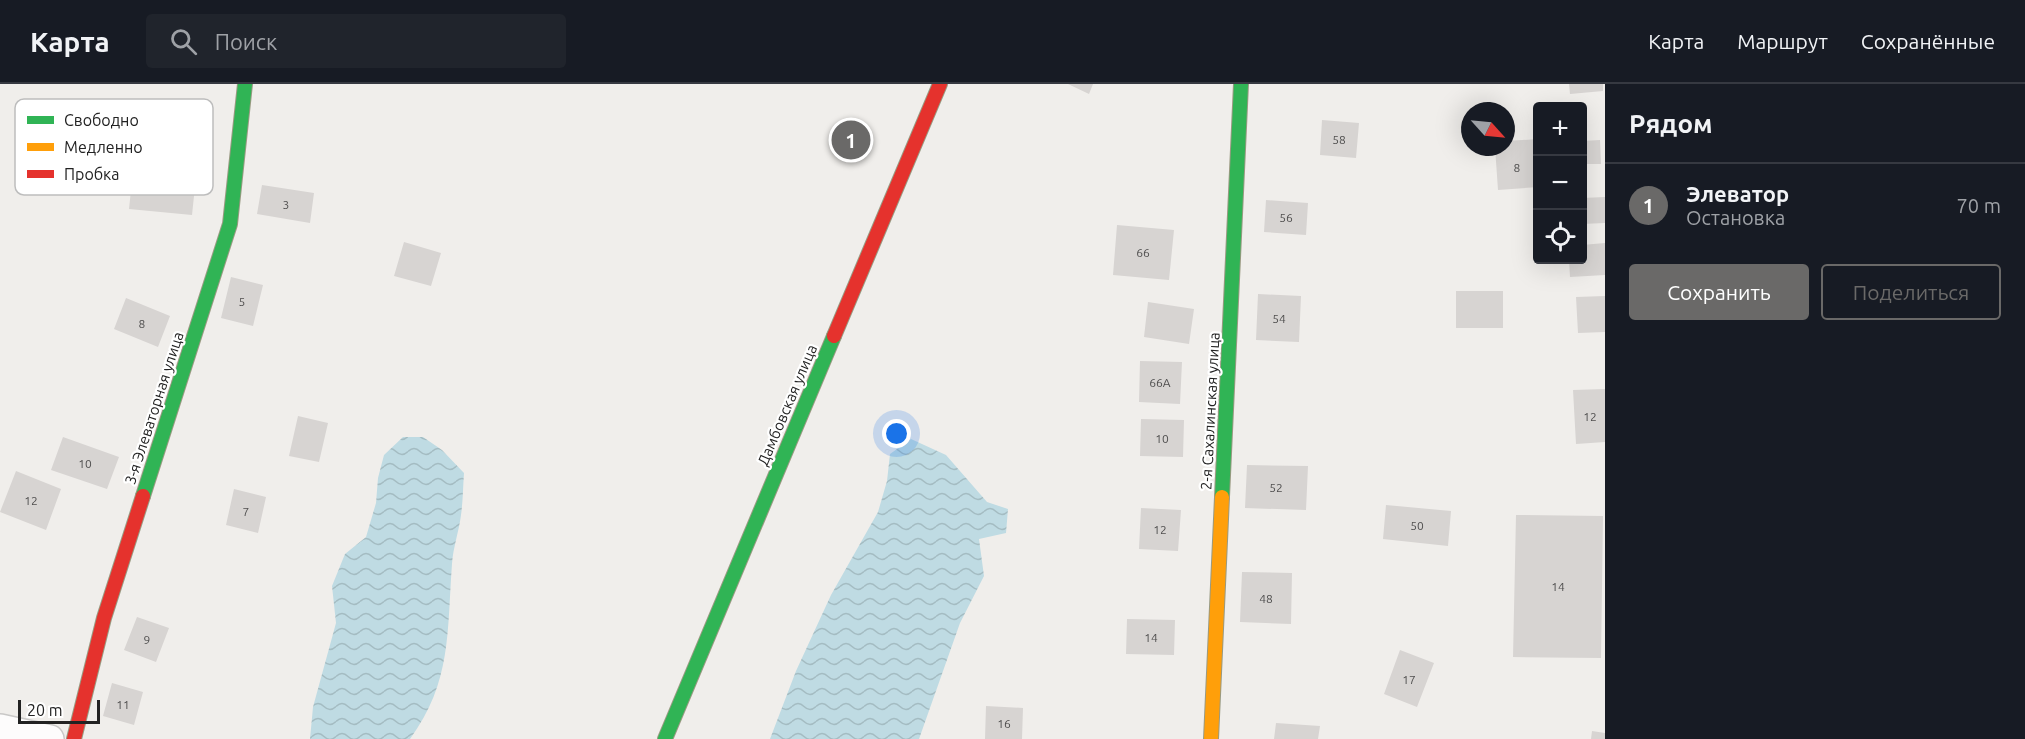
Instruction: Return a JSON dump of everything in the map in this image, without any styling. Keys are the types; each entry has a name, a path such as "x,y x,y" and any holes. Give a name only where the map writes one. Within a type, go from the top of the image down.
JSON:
{"street":[{"name":"3-я Элеваторная улица","path":"74,739 104,618 230,224 245,84"},
{"name":"Дамбовская улица","path":"665,739 940,84"},
{"name":"2-я Сахалинская улица","path":"1211,739 1241,84"},
{"path":"0,728 50,739"}],"water":[{"path":"403,437 423,437 442,450 464,473 461,515 453,558 448,633 434,697 410,739 310,739 313,707 336,623 332,586 345,554 366,537 376,503 378,478 384,455"},
{"path":"911,439 946,455 987,502 1008,509 1006,533 979,539 984,576 960,623 919,739 770,739 796,671 831,595 878,512 887,481 890,454"}],"building":[{"path":"1068,84 1093,84 1089,94"},
{"path":"1569,84 1603,84 1603,91 1570,94"},
{"path":"1322,120 1359,123 1356,158 1320,155"},
{"path":"1533,139 1533,187 1498,190 1496,156 1515,156 1515,140"},
{"path":"1600,140 1601,164 1587,164 1587,141"},
{"path":"262,185 314,193 310,223 257,214"},
{"path":"130,195 194,195 192,215 129,209"},
{"path":"1605,197 1605,223 1587,224 1587,198"},
{"path":"1266,200 1308,203 1306,235 1264,232"},
{"path":"1117,225 1174,230 1169,280 1113,275"},
{"path":"404,242 441,253 431,286 394,276"},
{"path":"1605,243 1605,275 1570,277 1569,264 1587,264 1587,245"},
{"path":"231,277 263,285 253,326 221,318"},
{"path":"1456,291 1503,291 1503,328 1456,328"},
{"path":"1258,294 1301,296 1299,342 1256,340"},
{"path":"1605,296 1605,332 1578,333 1576,297"},
{"path":"126,298 170,316 158,347 114,329"},
{"path":"1148,302 1194,309 1189,344 1144,337"},
{"path":"1140,361 1182,362 1180,404 1139,402"},
{"path":"1605,389 1605,442 1576,444 1573,390"},
{"path":"298,416 328,423 319,462 289,456"},
{"path":"1141,419 1184,420 1183,457 1140,456"},
{"path":"63,437 119,457 107,489 51,470"},
{"path":"1247,465 1308,466 1306,510 1245,508"},
{"path":"16,471 61,489 46,530 0,512"},
{"path":"234,489 266,497 258,533 226,525"},
{"path":"1386,505 1451,511 1448,546 1383,539"},
{"path":"1141,508 1181,510 1178,551 1139,549"},
{"path":"1516,515 1603,516 1601,658 1513,657"},
{"path":"1242,572 1292,573 1291,624 1240,622"},
{"path":"137,617 169,628 156,662 124,650"},
{"path":"1127,619 1175,620 1174,655 1126,654"},
{"path":"1400,650 1434,663 1417,707 1384,694"},
{"path":"112,683 143,692 134,725 103,716"},
{"path":"986,706 1023,708 1022,739 985,739"},
{"path":"1276,723 1320,726 1318,739 1274,739"},
{"path":"1592,731 1605,733 1605,739 1591,739"}],"traffic: fast":[{"path":"143,496 230,224 245,84"},
{"path":"1222,497 1241,84"},
{"path":"665,739 834,336"}],"traffic: slow":[{"path":"1211,739 1222,497"}],"traffic: jam":[{"path":"834,336 940,84"},
{"path":"74,739 104,618 143,496"}],"place":[{"name":"Элеватор","path":"851,140"}]}
